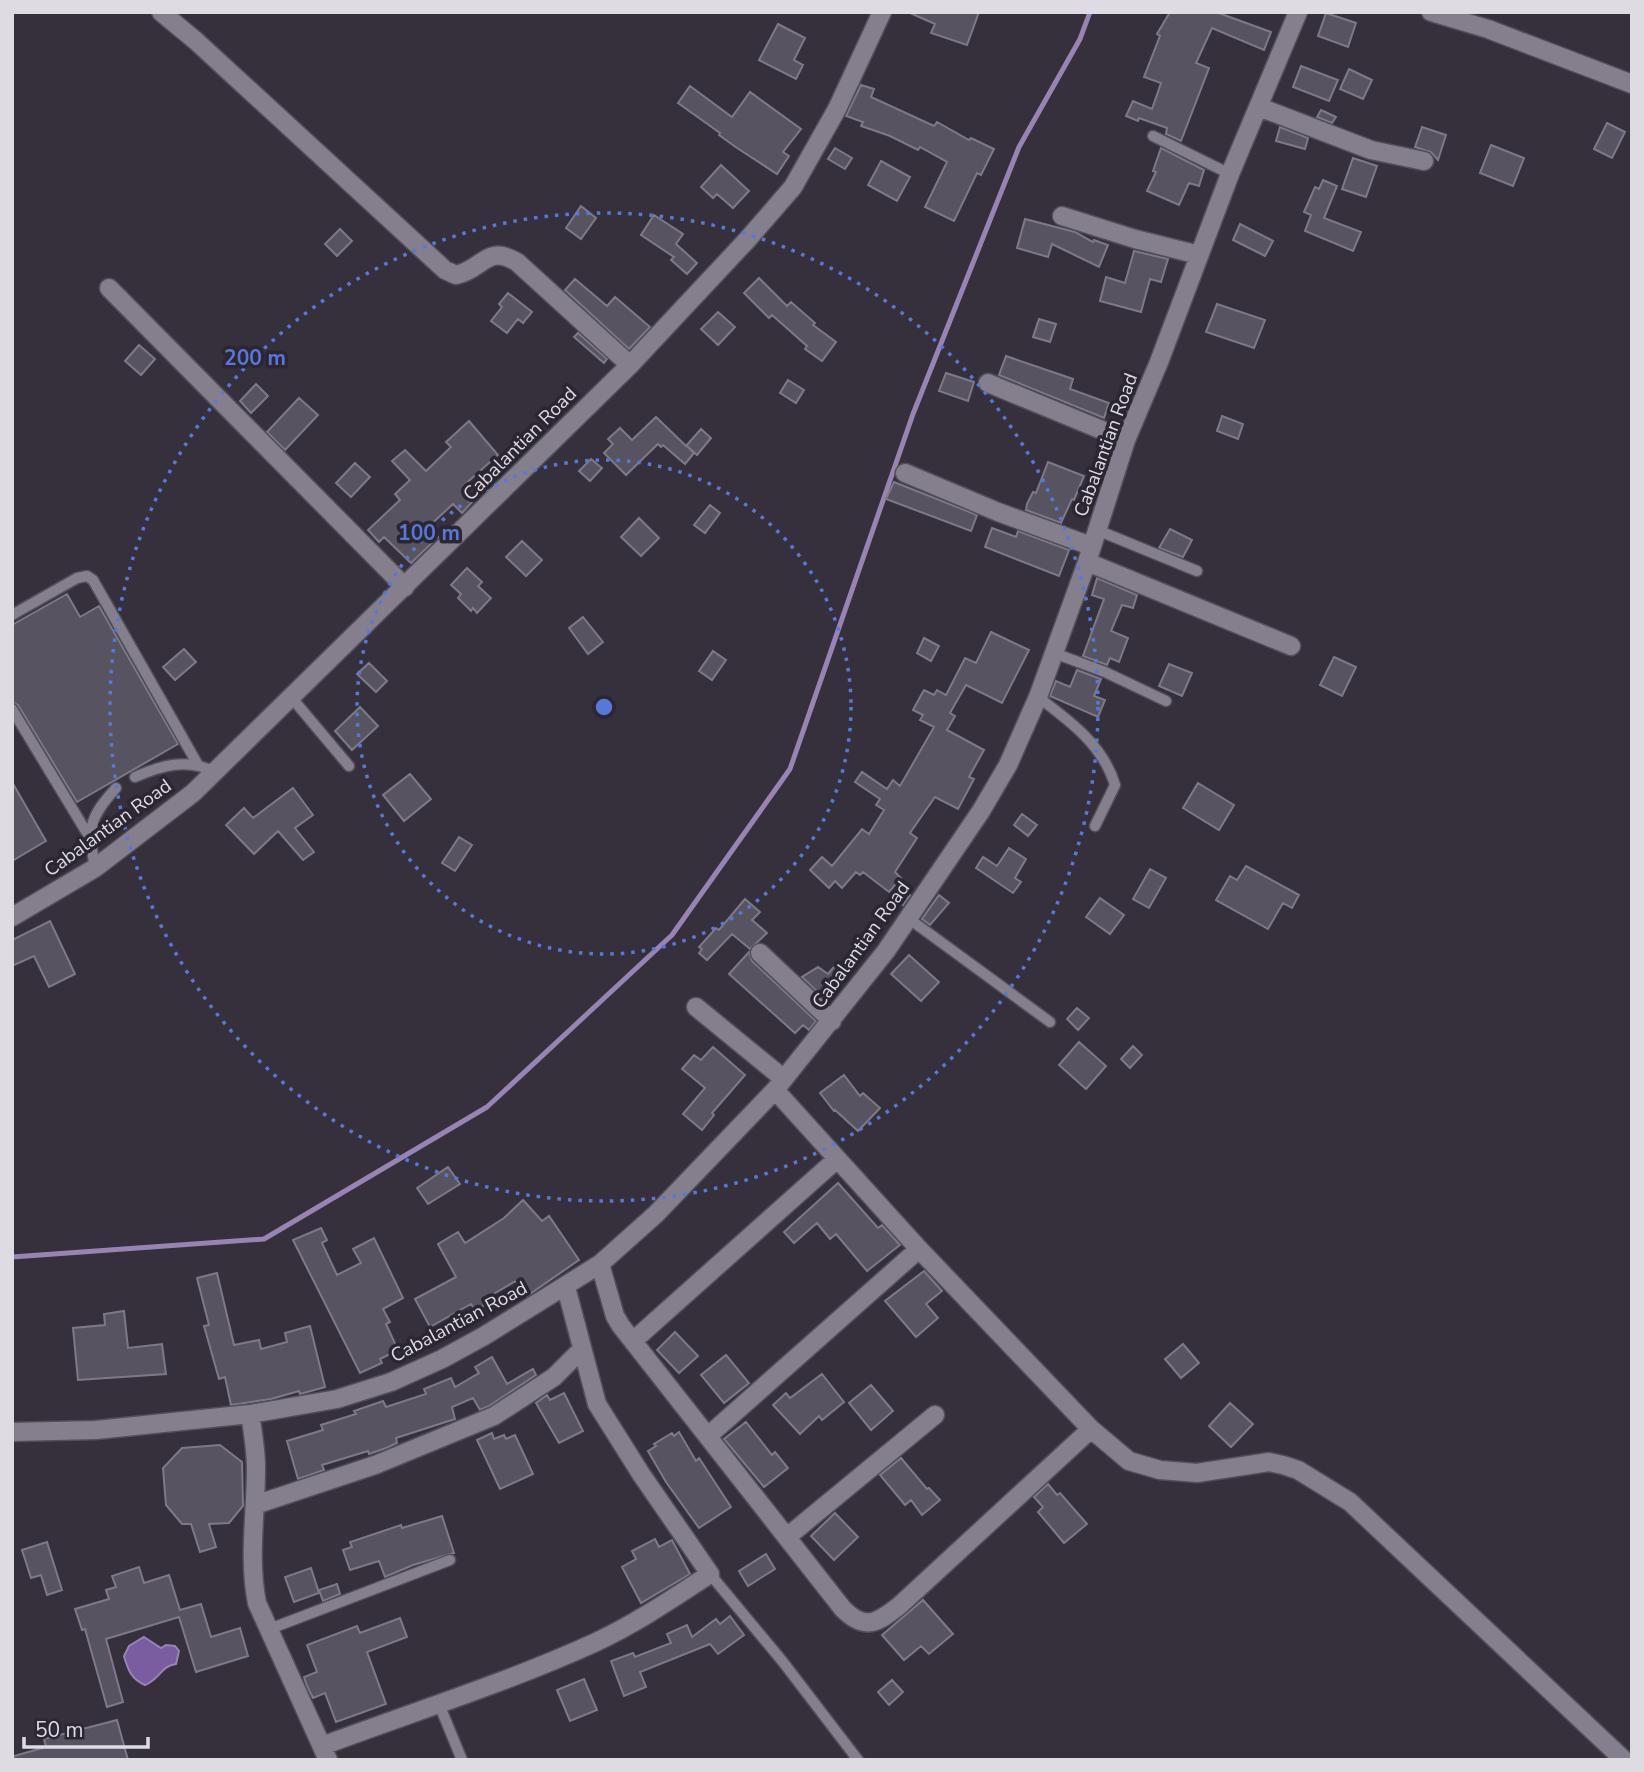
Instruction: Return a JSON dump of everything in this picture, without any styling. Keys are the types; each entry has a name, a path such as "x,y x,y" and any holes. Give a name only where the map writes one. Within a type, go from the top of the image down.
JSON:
{"street":[{"path":"161,12 445,270 456,275 471,270 486,257 496,254 508,257 517,262 630,365"},
{"name":"Cabalantian Road","path":"12,917 95,867 193,793 630,365 793,187 837,109 882,12"},
{"name":"Cabalantian Road","path":"12,1433 96,1430 250,1414 337,1399 391,1382 453,1353 600,1264 656,1214 780,1084 886,951 1008,765 1054,653 1126,440 1159,362 1230,174 1298,12"},
{"path":"1431,12 1488,29 1632,84"},
{"path":"1259,107 1371,150 1424,161"},
{"path":"1062,216 1135,239 1199,255"},
{"path":"109,288 405,587"},
{"path":"988,383 1126,440"},
{"path":"905,474 1092,546 1291,646"},
{"path":"760,953 832,1021"},
{"path":"696,1007 780,1084 836,1159 919,1249 1091,1429 1129,1461 1160,1471 1197,1473 1269,1462 1297,1470 1350,1502 1624,1760"},
{"path":"633,1341 752,1238 836,1159"},
{"path":"708,1436 919,1249"},
{"path":"600,1264 615,1316 633,1341 853,1619 863,1624 885,1617 916,1592 1091,1429"},
{"path":"250,1414 256,1455 252,1577 257,1603 267,1630 326,1753 439,1704 595,1642 651,1612 710,1574 597,1404 566,1287"},
{"path":"254,1505 375,1465 494,1416 554,1377 582,1350"},
{"path":"787,1536 935,1415"}],"lane":[{"path":"1153,135 1230,174"},
{"path":"1092,546 1198,571"},
{"path":"12,615 78,578 87,576 93,580 198,765"},
{"path":"1054,653 1105,672 1166,701"},
{"path":"291,697 349,766"},
{"path":"1038,697 1072,723 1095,746 1110,767 1115,785 1095,826"},
{"path":"12,709 90,838"},
{"path":"135,777 170,764 198,765 215,772"},
{"path":"95,867 90,838 91,823 99,808 116,788"},
{"path":"908,918 1050,1022"},
{"path":"267,1630 450,1560"},
{"path":"710,1574 783,1662 858,1760"},
{"path":"439,1704 462,1760"}],"shaded area":[{"path":"144,1637 161,1648 166,1645 175,1646 179,1651 176,1664 167,1667 145,1685 131,1674 124,1656 129,1646"}],"building":[{"path":"908,12 979,12 967,45 931,33 935,24"},
{"path":"1170,12 1216,12 1271,32 1264,50 1212,28 1196,63 1209,68 1181,141 1166,134 1167,128 1126,116 1133,101 1152,109 1161,83 1144,77 1160,36 1157,34"},
{"path":"1326,13 1356,23 1348,47 1318,36"},
{"path":"778,24 805,38 794,60 803,65 796,79 759,60"},
{"path":"1301,66 1338,80 1329,101 1293,87"},
{"path":"1349,69 1372,80 1363,99 1340,89"},
{"path":"861,85 874,89 871,97 934,126 937,122 969,140 971,138 994,149 981,175 977,173 954,221 925,207 947,162 920,147 918,150 861,126 863,122 846,116"},
{"path":"690,86 732,117 750,92 801,129 783,152 789,156 777,174 737,148 678,103"},
{"path":"1321,110 1336,117 1332,123 1317,117"},
{"path":"1607,123 1625,132 1612,158 1594,149"},
{"path":"1280,127 1308,138 1305,149 1276,141"},
{"path":"1422,127 1446,135 1438,160 1431,152 1415,147"},
{"path":"1491,145 1524,158 1513,186 1480,173"},
{"path":"835,148 852,158 845,169 828,159"},
{"path":"1161,148 1204,170 1199,186 1189,183 1179,205 1147,191 1156,172 1153,171"},
{"path":"1353,158 1377,166 1366,197 1342,189"},
{"path":"881,161 910,177 897,201 868,185"},
{"path":"721,165 749,191 733,208 717,194 713,198 701,187"},
{"path":"1323,180 1337,186 1324,218 1361,232 1353,251 1305,231 1311,215 1304,212 1315,187 1319,189"},
{"path":"581,206 596,218 581,239 566,228"},
{"path":"654,215 683,234 676,244 697,263 687,274 671,260 674,257 641,235"},
{"path":"1025,219 1075,232 1093,242 1094,240 1108,245 1099,267 1052,244 1048,257 1017,248"},
{"path":"1240,224 1273,241 1265,256 1233,240"},
{"path":"340,229 352,241 337,256 325,244"},
{"path":"1134,251 1168,259 1161,282 1150,279 1141,312 1100,301 1106,277 1125,283"},
{"path":"759,278 787,306 791,302 815,323 813,325 836,342 822,361 805,349 807,346 772,315 769,318 744,293"},
{"path":"575,279 607,306 615,297 650,327 629,349 565,290"},
{"path":"508,293 532,312 523,323 518,319 507,333 491,321 502,307 499,304"},
{"path":"1217,304 1265,320 1254,348 1206,332"},
{"path":"718,312 735,327 718,345 701,329"},
{"path":"1039,319 1056,324 1050,342 1033,337"},
{"path":"578,333 607,359 604,363 574,337"},
{"path":"139,345 155,359 141,375 125,361"},
{"path":"1006,356 1073,379 1070,389 1109,403 1104,418 999,375"},
{"path":"946,373 974,382 968,401 939,391"},
{"path":"788,380 804,390 796,403 780,393"},
{"path":"256,384 268,396 251,413 240,401"},
{"path":"299,398 318,415 285,450 267,432"},
{"path":"1222,416 1243,424 1238,439 1217,431"},
{"path":"656,417 686,446 701,429 711,438 697,455 687,446 694,453 685,464 663,445 661,447 658,444 626,475 604,453 613,444 608,439 620,428 632,440"},
{"path":"469,421 498,455 463,486 469,493 466,496 472,502 462,513 453,504 428,527 438,537 411,563 384,537 379,542 368,530 400,500 395,494 410,480 392,461 405,450 426,471 451,447 446,442"},
{"path":"591,459 602,468 590,481 579,471"},
{"path":"1048,462 1084,476 1061,523 1026,510"},
{"path":"355,463 370,477 351,497 336,483"},
{"path":"894,482 977,515 971,531 886,499"},
{"path":"710,505 720,513 705,533 694,525"},
{"path":"639,518 659,538 641,556 621,537"},
{"path":"992,528 1016,537 1018,531 1069,550 1059,576 985,547"},
{"path":"1170,529 1192,540 1183,557 1159,548"},
{"path":"522,541 542,560 526,576 506,557"},
{"path":"467,568 482,582 478,586 491,598 477,613 473,608 471,611 458,598 461,594 451,585"},
{"path":"1097,578 1137,595 1133,608 1122,605 1111,631 1128,638 1119,662 1110,658 1107,665 1083,656 1104,599 1092,595"},
{"path":"67,594 80,617 99,606 178,744 77,802 18,705 12,702 12,625"},
{"path":"583,617 603,642 588,654 569,628"},
{"path":"991,632 1029,650 1002,703 966,685 950,713 955,716 947,730 984,750 969,777 974,779 958,809 935,797 910,833 917,838 895,872 901,878 889,892 863,872 860,875 856,872 842,888 835,881 829,888 810,870 822,857 832,866 862,829 869,834 884,810 876,805 880,799 855,782 862,772 887,789 893,780 900,786 934,727 920,720 923,715 913,710 924,690 934,695 937,690 946,695 965,658 976,663"},
{"path":"924,638 939,646 931,661 917,653"},
{"path":"184,649 196,662 175,680 163,667"},
{"path":"713,651 726,660 712,680 699,671"},
{"path":"1334,657 1356,667 1342,696 1320,685"},
{"path":"369,663 387,681 376,692 357,674"},
{"path":"1169,664 1192,673 1182,696 1159,686"},
{"path":"1077,670 1101,679 1094,696 1105,700 1098,717 1050,696 1056,681 1070,687"},
{"path":"360,707 378,726 352,750 335,731"},
{"path":"410,774 431,799 404,821 383,795"},
{"path":"12,782 46,841 12,861"},
{"path":"1198,783 1234,805 1219,830 1183,808"},
{"path":"293,788 313,815 295,828 314,852 303,860 278,831 254,854 226,825 244,808 253,818"},
{"path":"1022,814 1037,825 1028,836 1014,825"},
{"path":"459,837 472,845 455,871 442,863"},
{"path":"1009,848 1026,859 1015,878 1021,882 1013,893 976,868 983,857 997,866"},
{"path":"1246,866 1299,895 1292,908 1283,903 1268,929 1216,900 1230,876 1237,880"},
{"path":"1150,869 1166,878 1149,908 1133,899"},
{"path":"905,890 910,895 903,905 897,900"},
{"path":"939,895 949,903 930,925 922,919"},
{"path":"1100,898 1124,915 1110,934 1086,917"},
{"path":"745,899 760,912 752,920 767,933 750,949 732,934 707,960 699,953 702,949 699,947 716,928 719,930"},
{"path":"50,921 75,974 49,987 34,956 12,966 12,940"},
{"path":"749,952 752,961 816,1021 809,1030 803,1025 795,1033 729,974"},
{"path":"909,955 939,982 921,1001 891,974"},
{"path":"837,963 848,971 826,1000 802,977 818,967 828,974"},
{"path":"1077,1008 1089,1018 1078,1030 1067,1019"},
{"path":"1079,1042 1106,1066 1086,1089 1059,1065"},
{"path":"1133,1046 1142,1055 1130,1068 1121,1059"},
{"path":"713,1047 745,1075 712,1113 714,1115 702,1130 683,1114 705,1088 682,1069 694,1055 701,1060"},
{"path":"844,1075 860,1096 863,1093 880,1108 858,1131 834,1111 820,1093"},
{"path":"448,1167 460,1184 428,1204 417,1188"},
{"path":"838,1183 878,1228 882,1225 900,1245 867,1271 836,1234 830,1239 817,1223 794,1243 784,1232"},
{"path":"523,1200 542,1221 549,1216 579,1260 527,1296 518,1281 514,1282 485,1299 487,1304 475,1310 471,1304 430,1327 415,1299 456,1277 438,1244 458,1232 465,1243 504,1218"},
{"path":"321,1228 327,1240 322,1243 337,1275 361,1263 353,1249 374,1238 403,1298 383,1309 390,1322 386,1324 398,1350 380,1359 382,1363 360,1373 293,1240"},
{"path":"924,1271 942,1291 926,1304 938,1318 916,1337 885,1301"},
{"path":"217,1273 234,1345 259,1340 261,1349 287,1342 285,1333 310,1326 325,1387 300,1394 299,1391 271,1399 231,1405 225,1377 219,1379 204,1326 209,1325 197,1278"},
{"path":"124,1311 128,1348 162,1344 166,1374 78,1380 73,1328 105,1325 104,1314"},
{"path":"675,1332 698,1356 679,1373 657,1350"},
{"path":"1183,1344 1199,1363 1181,1378 1165,1359"},
{"path":"726,1355 749,1383 724,1403 701,1375"},
{"path":"492,1357 507,1384 533,1369 536,1375 480,1410 473,1398 452,1407 455,1419 396,1438 397,1443 369,1454 368,1451 322,1465 324,1470 298,1479 287,1441 323,1430 321,1425 356,1414 354,1411 383,1401 386,1407 426,1394 424,1389 451,1378 455,1387 479,1373 475,1367"},
{"path":"822,1374 844,1402 822,1420 819,1416 800,1434 773,1405 786,1393 790,1398"},
{"path":"871,1385 893,1411 871,1430 849,1403"},
{"path":"564,1393 583,1431 559,1443 536,1403 547,1395 550,1400"},
{"path":"1230,1403 1253,1424 1231,1447 1209,1426"},
{"path":"746,1422 772,1455 775,1452 788,1468 764,1487 724,1439"},
{"path":"679,1432 696,1461 699,1458 731,1507 699,1528 666,1482 648,1451 656,1446 654,1444 672,1433 674,1436"},
{"path":"492,1433 494,1439 504,1435 506,1439 515,1435 533,1474 500,1489 477,1440"},
{"path":"220,1445 242,1462 243,1506 229,1523 209,1524 216,1547 200,1552 191,1524 182,1524 166,1505 163,1468 182,1448"},
{"path":"901,1458 940,1500 922,1515 911,1500 905,1505 880,1475"},
{"path":"1048,1484 1057,1495 1060,1493 1087,1524 1064,1543 1038,1512 1043,1507 1034,1497"},
{"path":"835,1513 858,1537 834,1560 811,1536"},
{"path":"442,1516 454,1553 413,1565 385,1577 379,1561 350,1570 343,1550 352,1547 350,1542 401,1525 402,1528"},
{"path":"655,1539 659,1547 672,1540 690,1574 641,1603 622,1567 636,1559 632,1551"},
{"path":"47,1542 62,1590 47,1595 41,1575 31,1578 22,1550"},
{"path":"766,1554 775,1569 748,1586 739,1571"},
{"path":"139,1567 144,1583 169,1575 180,1610 201,1604 211,1637 240,1628 248,1656 196,1672 179,1617 106,1639 123,1702 107,1707 85,1629 82,1630 75,1609 109,1599 106,1590 116,1587 112,1576"},
{"path":"311,1568 319,1593 294,1602 285,1577"},
{"path":"337,1584 340,1594 323,1601 319,1590"},
{"path":"923,1600 953,1634 929,1654 921,1646 904,1660 882,1635"},
{"path":"730,1616 744,1635 718,1654 710,1644 640,1672 646,1687 624,1696 611,1661 633,1653 635,1657 671,1643 667,1634 687,1625 692,1637 716,1619 720,1624"},
{"path":"400,1618 407,1637 367,1652 386,1704 336,1722 325,1693 313,1698 307,1686 304,1677 317,1672 307,1645 357,1626 360,1633"},
{"path":"584,1679 597,1710 570,1721 557,1690"},
{"path":"892,1680 903,1692 889,1705 878,1692"},
{"path":"117,1720 128,1760 14,1760 14,1756 46,1747 44,1739"}],"waterway":[{"path":"12,1257 264,1239 487,1107 672,935 790,769 913,414 1019,147 1080,39 1090,12"}]}
